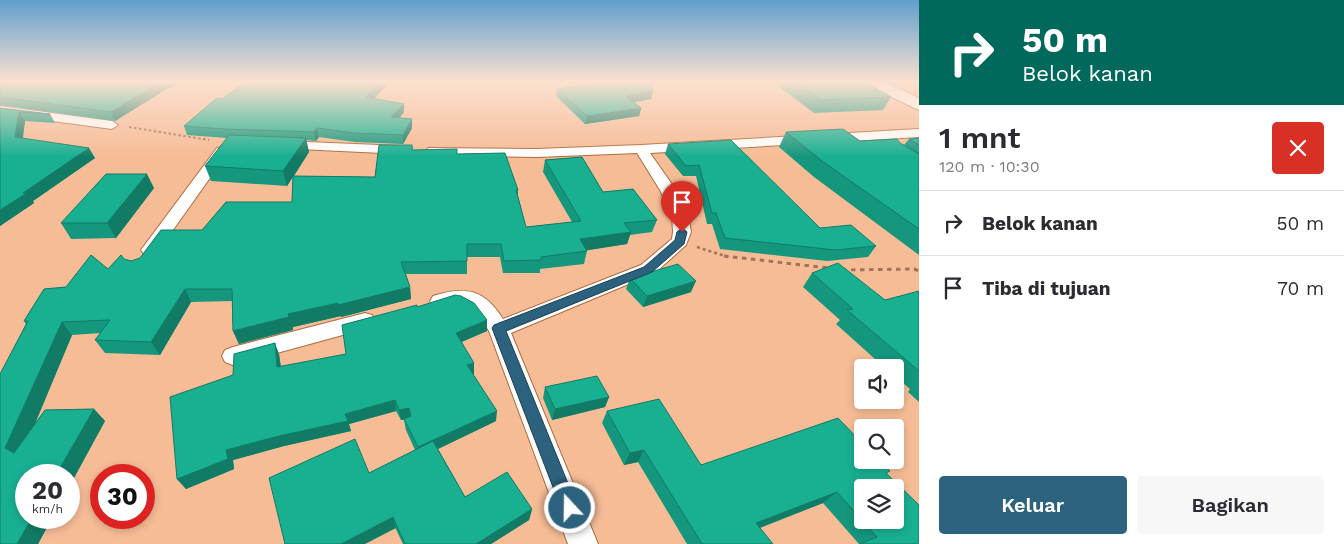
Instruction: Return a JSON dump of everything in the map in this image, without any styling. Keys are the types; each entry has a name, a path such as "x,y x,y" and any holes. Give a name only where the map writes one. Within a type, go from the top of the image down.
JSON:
{"street":[{"path":"0,110 112,125"},
{"path":"273,145 537,153 919,133"},
{"path":"139,266 227,145 232,143"},
{"path":"499,328 648,269 680,241 682,232 680,214 668,190 640,149"},
{"path":"426,305 455,297 481,302 499,328 583,544"},
{"path":"233,356 387,315"}],"path":[{"path":"112,125 232,143"},
{"path":"680,241 728,256 832,268"},
{"path":"841,270 914,269 919,271"}],"building":[{"path":"69,106 120,106 111,112"},
{"path":"207,106 402,106 391,117 412,119 403,135 354,133 317,128 314,132 184,126"},
{"path":"576,106 639,106 641,108 587,116"},
{"path":"0,108 50,114 19,112 15,137 89,148 0,210"},
{"path":"843,129 860,141 897,139 900,143 919,154 919,229 822,161 786,132"},
{"path":"229,135 306,138 283,171 205,166"},
{"path":"919,138 919,145 909,139"},
{"path":"731,140 820,228 851,225 876,246 835,250 725,238 716,213 712,213 699,165 686,166 668,144"},
{"path":"379,145 412,145 412,150 457,149 457,154 505,153 518,190 516,190 526,227 581,221 545,160 582,157 603,192 633,189 657,220 624,223 631,232 580,239 587,251 541,257 541,260 504,261 501,244 467,244 467,261 401,262 410,287 338,305 338,303 288,314 289,317 233,331 232,289 185,289 151,342 95,340 110,320 62,322 5,448 14,453 45,410 94,409 62,464 15,464 15,529 26,529 17,544 0,544 0,374 28,321 24,321 44,289 66,287 91,255 108,269 121,255 124,259 131,261 140,258 161,230 202,230 226,202 292,202 293,176 375,177"},
{"path":"106,174 147,174 107,223 61,223"},
{"path":"838,263 885,300 919,291 919,371 847,310 853,309 812,273"},
{"path":"678,264 696,281 647,296 630,278"},
{"path":"455,295 474,303 487,320 456,333 474,363 467,365 497,411 418,447 404,419 411,416 409,408 399,410 395,400 345,414 348,421 226,450 228,459 177,479 170,397 233,375 234,354 275,343 277,367 346,354 342,325 417,305 417,307"},
{"path":"597,376 609,397 555,409 545,387"},
{"path":"659,399 701,465 838,418 854,435 854,469 888,469 890,471 886,473 892,479 854,479 854,511 837,492 756,523 773,544 702,544 644,450 630,453 607,411"},
{"path":"355,439 369,473 433,441 465,497 507,472 532,509 476,544 405,544 393,517 341,544 285,544 269,478"},
{"path":"904,490 919,505 919,544 860,544 877,537 870,529 904,529"}],"route":[{"path":"570,508 499,328 648,269 668,254 680,241 682,232"}]}
